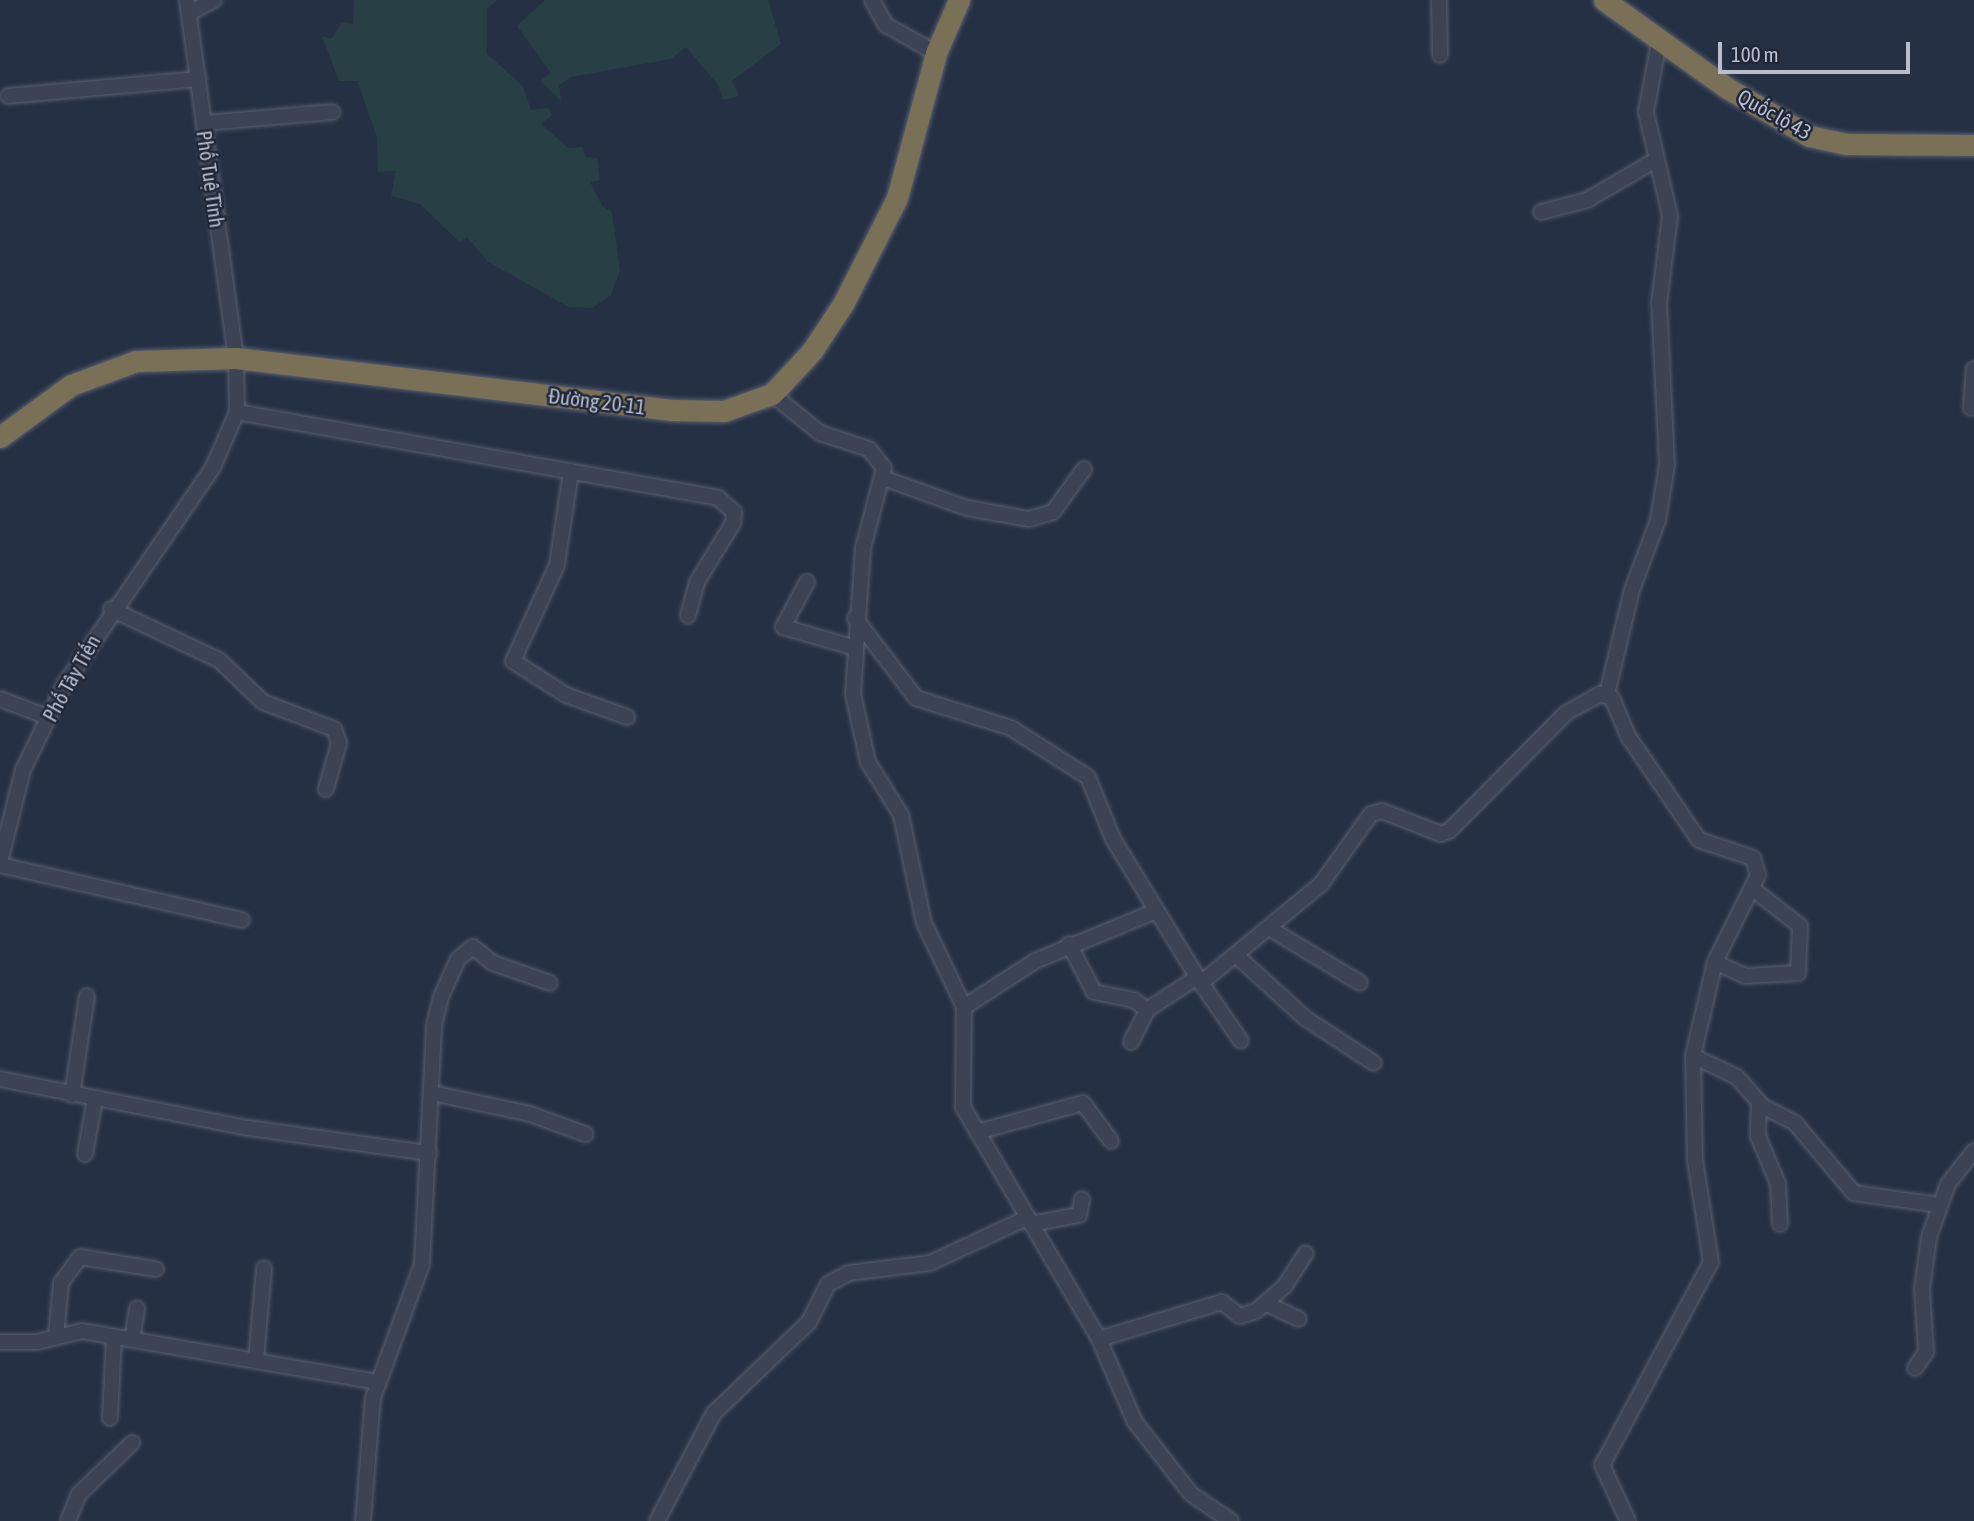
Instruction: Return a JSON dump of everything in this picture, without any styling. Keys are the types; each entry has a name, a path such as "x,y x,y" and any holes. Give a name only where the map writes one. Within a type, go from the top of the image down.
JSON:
{"highway":[{"name":"Đường 20-11","path":"0,437 71,386 119,364 236,358 672,410 724,411 772,394 812,351 843,304 897,198 936,53 958,0"},
{"name":"Quốc lộ 43","path":"1604,0 1659,42 1809,136 1847,144 1974,145"}],"street":[{"path":"188,7 214,0"},
{"path":"872,0 887,25 936,53"},
{"path":"1439,0 1440,55"},
{"name":"Phố Tuệ Tĩnh","path":"188,7 236,358"},
{"path":"1628,1521 1603,1471 1604,1459 1711,1262 1695,1160 1693,1056 1715,962 1758,875 1753,858 1699,841 1607,694 1632,590 1658,520 1667,465 1659,303 1670,216 1654,161 1646,102 1659,42"},
{"path":"8,96 198,79"},
{"path":"204,123 334,112"},
{"path":"1541,212 1587,200 1654,161"},
{"name":"Phố Tây Tiến","path":"0,864 23,770 48,717 111,609 224,450 237,412 236,358"},
{"path":"1971,408 1974,369"},
{"path":"772,394 820,433 881,457 883,478 863,548 852,647 853,694 864,749 901,815 918,905 964,1007 959,1086 976,1132 1100,1339 1131,1413 1154,1448 1191,1494 1231,1521"},
{"path":"237,412 571,471 727,503 733,523 697,582 688,616"},
{"path":"883,478 967,508 1029,519 1053,512 1084,469"},
{"path":"571,471 557,565 513,661 566,695 627,717"},
{"path":"807,582 783,627 852,647"},
{"path":"111,609 219,660 263,702 334,729 339,743 326,789"},
{"path":"855,618 916,698 1011,729 1088,777 1154,912 1241,1041"},
{"path":"1131,1042 1147,1010 1237,956 1331,874 1371,814 1382,811 1441,834 1450,831 1566,713 1607,694"},
{"path":"0,699 48,717"},
{"path":"0,864 242,920"},
{"path":"1715,962 1745,976 1798,973 1800,926 1753,889"},
{"path":"964,1007 1069,944 1154,912"},
{"path":"1269,928 1360,983"},
{"path":"1069,944 1094,992 1134,1000 1147,1010"},
{"path":"363,1521 377,1382 422,1264 432,1093 441,997 469,948 550,983"},
{"path":"1237,956 1304,1018 1374,1063"},
{"path":"72,1095 87,996"},
{"path":"1693,1056 1737,1077 1759,1103 1795,1123 1854,1193 1939,1205"},
{"path":"0,1079 95,1099 429,1153"},
{"path":"432,1093 498,1105 585,1134"},
{"path":"85,1154 95,1099"},
{"path":"976,1132 1083,1103 1111,1141"},
{"path":"1759,1103 1758,1136 1778,1184 1780,1224"},
{"path":"1915,1368 1925,1357 1923,1273 1939,1205 1974,1150"},
{"path":"657,1521 714,1413 809,1322 828,1284 849,1273 930,1263 1029,1221 1079,1215 1082,1199"},
{"path":"1100,1339 1222,1302 1240,1316 1267,1304 1306,1253"},
{"path":"56,1336 61,1283 79,1257 156,1269"},
{"path":"256,1360 264,1268"},
{"path":"1267,1304 1299,1320"},
{"path":"132,1340 137,1308"},
{"path":"0,1342 82,1331 377,1382"},
{"path":"110,1418 114,1337"},
{"path":"68,1521 79,1494 132,1443"}],"green space":[{"path":"354,0 497,0 487,9 487,54 523,86 531,110 549,108 552,115 541,124 568,148 583,147 585,157 597,158 600,180 590,182 602,206 612,212 620,271 611,295 592,308 569,307 488,262 467,237 459,242 420,204 391,196 396,171 378,172 377,137 357,81 339,81 322,36 331,39 342,23 353,24"},
{"path":"545,0 768,0 781,44 732,81 739,96 723,100 718,85 686,47 671,59 571,77 559,85 561,101 540,81 551,73 517,26"}]}
